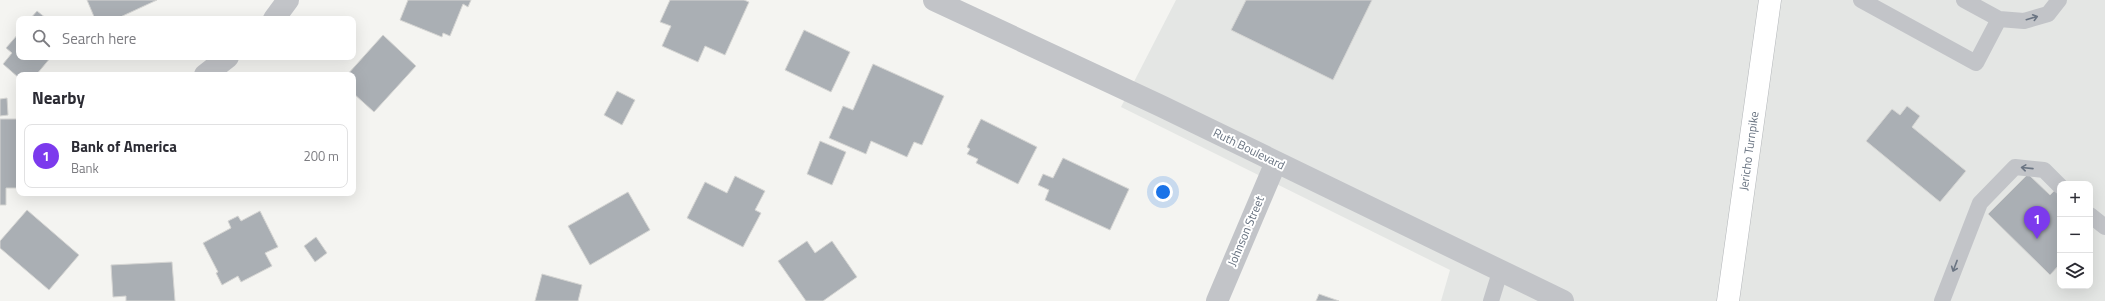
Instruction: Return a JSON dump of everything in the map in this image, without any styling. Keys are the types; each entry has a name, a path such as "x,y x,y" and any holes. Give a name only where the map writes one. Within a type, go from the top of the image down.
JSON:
{"main road":[{"name":"Jericho Turnpike","path":"1728,301 1770,0"}],"street":[{"path":"276,16 288,0"},
{"name":"Ruth Boulevard","path":"937,1 1161,106 1500,272 1563,301"},
{"path":"209,72 224,60"},
{"name":"Johnson Street","path":"1217,301 1276,162"}],"lane":[{"path":"1861,0 1976,62 1999,19"},
{"path":"1964,0 1999,19 2024,21 2048,14 2058,0"},
{"path":"1942,301 1980,203 2015,167 2044,170 2057,183"},
{"path":"2092,217 2105,227"},
{"path":"1491,301 1500,272"}],"shaded area":[{"path":"1176,0 2105,0 2105,301 1441,301 1450,270 1121,107"}],"building":[{"path":"87,0 157,0 122,16 94,16"},
{"path":"408,0 471,0 468,7 463,4 450,36 443,33 442,37 400,20"},
{"path":"670,0 744,0 749,2 725,55 705,46 698,62 662,46 671,26 660,22"},
{"path":"1246,0 1372,0 1333,80 1231,30"},
{"path":"37,11 43,16 33,16"},
{"path":"804,30 850,52 831,92 785,70"},
{"path":"383,35 416,66 374,112 356,96 356,72 350,72"},
{"path":"16,36 16,60 48,60 38,72 16,72 16,75 3,64 12,53 6,48"},
{"path":"873,64 944,96 922,145 914,142 907,157 871,141 866,154 829,138 843,106 853,110"},
{"path":"617,91 635,100 622,125 604,115"},
{"path":"7,98 8,115 0,116 0,99"},
{"path":"1907,106 1920,116 1912,127 1966,171 1940,202 1866,141 1892,109 1900,115"},
{"path":"0,119 16,119 16,188 6,188 6,205 0,205"},
{"path":"981,119 1037,147 1018,184 976,163 978,159 967,154 970,149 967,147"},
{"path":"820,141 846,152 832,185 807,174"},
{"path":"1063,158 1129,189 1110,230 1045,200 1049,190 1038,185 1043,174 1053,178"},
{"path":"2028,174 2050,195 2056,189 2057,267 2050,275 1988,214"},
{"path":"735,176 765,191 755,210 761,213 743,247 687,218 705,182 727,193"},
{"path":"628,192 650,230 590,265 568,226"},
{"path":"27,210 79,255 49,290 0,248 0,241"},
{"path":"260,211 278,247 265,253 272,266 241,282 238,276 222,285 216,273 218,272 203,243 231,228 228,221 238,216 241,221"},
{"path":"316,237 327,253 315,262 304,246"},
{"path":"807,241 815,253 832,241 857,277 823,301 806,301 778,261"},
{"path":"172,262 175,301 126,301 126,296 113,297 111,265"},
{"path":"542,274 582,285 578,301 535,301"},
{"path":"1319,294 1339,301 1316,301"}],"place":[{"name":"Bank of America","path":"2037,239"}]}
